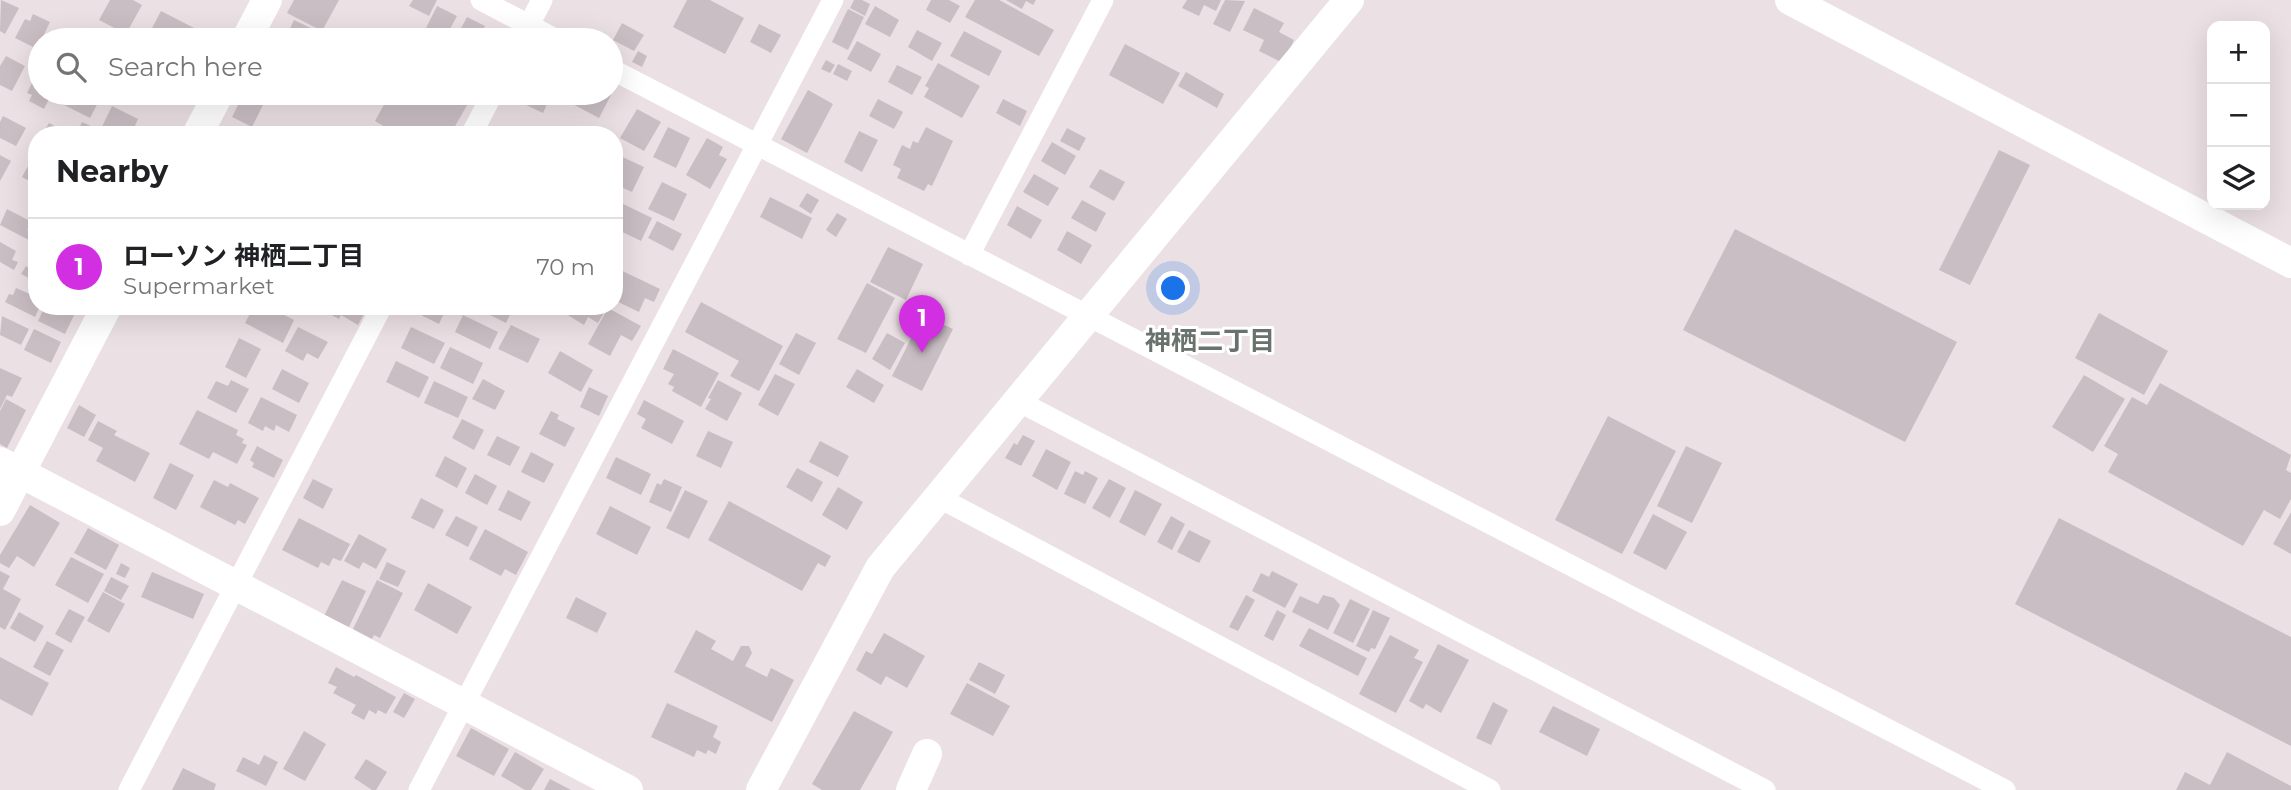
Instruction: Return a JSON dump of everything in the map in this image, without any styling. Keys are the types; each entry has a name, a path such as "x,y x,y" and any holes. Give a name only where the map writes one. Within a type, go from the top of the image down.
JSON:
{"street":[{"path":"252,28 267,0"},
{"path":"481,0 518,28"},
{"path":"528,28 542,0"},
{"path":"419,790 833,0"},
{"path":"969,255 1103,0"},
{"path":"761,790 880,568 1349,0"},
{"path":"1790,0 2291,263"},
{"path":"623,75 2005,790"},
{"path":"202,126 213,105"},
{"path":"476,126 487,105"},
{"path":"0,511 10,468 102,315"},
{"path":"129,790 377,315"},
{"path":"1018,401 1765,790"},
{"path":"10,468 628,790"},
{"path":"938,497 1490,790"},
{"path":"911,790 927,754"}],"building":[{"path":"1,0 19,8 5,34 0,31"},
{"path":"110,0 133,0 142,5 129,28 114,28 99,20"},
{"path":"294,0 339,0 324,28 316,28 287,13"},
{"path":"413,0 437,0 429,16 409,6"},
{"path":"687,0 710,0 744,18 725,54 673,27"},
{"path":"854,0 870,4 865,16 850,8"},
{"path":"931,0 949,0 960,6 950,23 926,10"},
{"path":"975,0 999,0 1054,30 1039,56 965,17"},
{"path":"1006,0 1036,0 1033,5 1026,1 1022,9"},
{"path":"1187,0 1221,0 1216,11 1204,5 1199,16 1182,8"},
{"path":"1225,0 1245,1 1230,32 1213,24"},
{"path":"437,6 457,16 450,28 426,28"},
{"path":"875,6 899,20 890,37 865,24"},
{"path":"1254,8 1284,23 1279,32 1294,40 1283,63 1259,51 1264,40 1243,30"},
{"path":"848,9 864,17 848,50 832,42"},
{"path":"161,11 194,28 152,28"},
{"path":"33,14 50,22 47,28 28,28 28,44 15,38 25,19 30,21"},
{"path":"467,17 485,26 484,28 461,28"},
{"path":"294,20 311,28 290,28"},
{"path":"622,23 644,35 634,51 623,45 623,28 619,28"},
{"path":"759,24 781,35 771,53 750,42"},
{"path":"917,30 942,43 932,61 908,47"},
{"path":"964,31 1002,51 989,76 950,56"},
{"path":"857,41 881,54 871,72 847,59"},
{"path":"1125,44 1180,73 1163,104 1109,75"},
{"path":"638,51 647,56 642,67 632,62"},
{"path":"6,56 25,66 12,91 0,85 0,66"},
{"path":"826,60 835,65 830,73 821,69"},
{"path":"938,63 980,86 962,118 924,97 929,88 925,86"},
{"path":"838,64 852,71 847,81 833,74"},
{"path":"897,65 922,77 912,95 888,82"},
{"path":"1186,72 1224,94 1217,108 1178,86"},
{"path":"808,90 833,104 807,153 781,139"},
{"path":"878,99 903,112 894,129 869,116"},
{"path":"1003,99 1027,111 1020,126 996,113"},
{"path":"64,105 97,105 90,118"},
{"path":"238,105 263,105 252,126 232,117"},
{"path":"384,105 467,105 455,126 384,126 375,121"},
{"path":"526,105 547,105 543,113"},
{"path":"575,105 606,105 599,118"},
{"path":"112,106 138,119 135,126 102,126"},
{"path":"637,109 661,122 644,151 623,140 623,133"},
{"path":"3,116 26,128 16,146 0,138 0,122"},
{"path":"668,127 690,138 676,168 653,157"},
{"path":"926,127 953,141 932,186 928,184 924,191 897,178 901,169 893,165 902,145 910,149 913,141 918,143"},
{"path":"1067,128 1086,138 1079,151 1060,141"},
{"path":"859,131 878,140 862,172 844,162"},
{"path":"707,138 723,147 719,155 727,159 710,189 686,175"},
{"path":"1052,142 1076,156 1065,175 1041,161"},
{"path":"1999,150 2030,165 1970,285 1939,270"},
{"path":"0,155 11,161 0,181"},
{"path":"623,157 644,167 632,192 623,188"},
{"path":"28,166 28,180 22,177"},
{"path":"1100,169 1125,182 1114,201 1089,187"},
{"path":"1034,174 1059,188 1048,206 1023,192"},
{"path":"662,182 687,194 674,221 648,209"},
{"path":"807,193 819,200 811,214 799,206"},
{"path":"770,197 812,218 802,239 760,217"},
{"path":"1082,200 1106,213 1096,232 1071,218"},
{"path":"623,204 652,218 641,241 623,232"},
{"path":"1017,206 1042,220 1031,239 1007,225"},
{"path":"7,209 28,220 28,239 0,225"},
{"path":"837,213 847,219 836,237 826,230"},
{"path":"657,221 682,234 673,251 648,238"},
{"path":"1735,229 1957,342 1905,442 1683,330"},
{"path":"1067,231 1092,245 1081,264 1057,250"},
{"path":"0,242 16,251 12,260 18,262 14,270 0,262"},
{"path":"888,247 923,264 906,300 870,282"},
{"path":"26,266 28,267 28,278 21,274"},
{"path":"623,271 660,289 654,302 645,298 639,312 623,304"},
{"path":"867,283 895,298 866,353 837,339"},
{"path":"16,288 28,293 28,314 5,302 9,294 13,295"},
{"path":"701,302 783,346 759,391 730,376 739,361 685,332"},
{"path":"2099,313 2168,351 2144,395 2075,358"},
{"path":"41,315 74,315 65,334 38,321"},
{"path":"249,315 284,315 294,320 283,343 245,323"},
{"path":"341,315 363,315 358,325"},
{"path":"421,315 443,315 439,324"},
{"path":"463,315 498,332 490,349 455,332"},
{"path":"490,315 510,315 506,323"},
{"path":"568,315 602,315 598,323 588,317 584,325"},
{"path":"604,315 621,315 641,326 632,341 621,335 610,356 588,344"},
{"path":"923,315 953,329 922,391 892,376"},
{"path":"2,316 29,329 21,345 0,335"},
{"path":"511,325 540,339 528,363 498,349"},
{"path":"298,327 328,342 318,359 307,353 303,361 285,351"},
{"path":"411,327 445,343 434,364 401,348"},
{"path":"34,329 61,342 51,363 24,350"},
{"path":"796,333 816,343 799,375 779,364"},
{"path":"887,333 905,343 890,370 872,359"},
{"path":"239,338 261,349 246,378 225,367"},
{"path":"450,347 483,363 473,384 440,368"},
{"path":"673,349 719,373 701,407 672,391 674,387 668,384 674,374 663,369"},
{"path":"560,351 593,370 581,392 548,373"},
{"path":"396,361 429,377 419,398 386,382"},
{"path":"0,368 22,378 12,397 7,395 0,409"},
{"path":"282,369 309,383 299,403 272,389"},
{"path":"857,369 884,385 874,403 846,387"},
{"path":"775,374 795,384 778,416 758,405"},
{"path":"2084,375 2125,399 2093,452 2052,427"},
{"path":"483,379 505,391 495,410 472,399"},
{"path":"231,380 249,389 236,413 207,398 216,381 228,386"},
{"path":"718,380 742,393 727,421 705,409"},
{"path":"434,381 468,397 458,418 424,403"},
{"path":"2160,383 2291,455 2286,470 2291,473 2291,499 2280,519 2264,510 2243,546 2108,472 2118,454 2104,446 2132,397 2147,405"},
{"path":"589,387 608,396 599,416 580,407"},
{"path":"261,397 297,415 289,432 276,425 274,431 265,426 263,431 248,423"},
{"path":"6,399 26,410 7,448 0,444 0,411"},
{"path":"644,400 684,421 672,444 641,428 646,419 637,414"},
{"path":"79,405 96,415 84,437 67,428"},
{"path":"197,410 238,430 236,435 244,439 242,443 247,445 237,464 213,452 209,459 179,444"},
{"path":"551,411 559,415 557,419 575,428 565,447 539,434"},
{"path":"1608,416 1676,451 1622,554 1555,520"},
{"path":"462,419 484,430 474,450 452,438"},
{"path":"98,421 117,431 114,435 150,453 135,482 96,461 103,448 88,440"},
{"path":"708,431 733,442 721,468 696,456"},
{"path":"1023,435 1035,441 1021,466 1005,458 1014,443 1017,445"},
{"path":"497,436 520,447 510,466 487,455"},
{"path":"820,441 849,456 838,477 809,462"},
{"path":"257,446 283,460 274,478 252,467 254,463 250,460"},
{"path":"1686,446 1722,463 1692,523 1657,506"},
{"path":"1046,449 1071,462 1057,490 1032,476"},
{"path":"531,452 554,464 544,483 521,472"},
{"path":"445,456 467,468 457,488 435,476"},
{"path":"616,457 651,474 641,495 606,478"},
{"path":"170,463 194,475 176,510 153,498"},
{"path":"797,468 823,482 812,502 786,487"},
{"path":"1075,471 1083,475 1085,471 1098,478 1085,504 1064,494"},
{"path":"475,474 497,486 487,505 465,493"},
{"path":"313,479 333,489 323,509 303,498"},
{"path":"664,479 682,487 671,512 649,502 657,483 661,485"},
{"path":"1109,479 1126,488 1110,518 1092,508"},
{"path":"214,480 228,487 230,483 259,498 245,524 238,520 235,525 200,507"},
{"path":"838,487 863,502 847,530 822,515"},
{"path":"508,490 531,502 521,521 498,510"},
{"path":"685,490 708,501 689,539 666,528"},
{"path":"1135,490 1162,504 1145,536 1119,522"},
{"path":"421,498 444,510 434,529 411,518"},
{"path":"729,501 831,556 825,567 818,563 802,591 708,540"},
{"path":"30,505 60,523 34,567 17,556 9,568 0,563 0,555"},
{"path":"610,506 651,527 637,555 596,534"},
{"path":"2291,512 2291,554 2273,544"},
{"path":"1653,514 1687,532 1666,570 1633,553"},
{"path":"456,516 478,527 468,547 445,535"},
{"path":"1171,516 1185,524 1172,550 1157,542"},
{"path":"299,518 350,544 341,561 333,558 329,566 321,562 318,568 282,550"},
{"path":"2059,518 2291,637 2291,746 2015,604"},
{"path":"88,528 119,545 106,570 74,553"},
{"path":"485,529 528,552 516,575 505,569 501,576 469,559"},
{"path":"1189,530 1211,541 1199,563 1177,552"},
{"path":"359,534 387,549 376,569 363,562 359,569 344,561"},
{"path":"71,557 104,574 88,603 55,585"},
{"path":"387,562 406,571 398,587 379,579"},
{"path":"121,563 130,568 125,578 116,574"},
{"path":"0,571 10,576 3,589 21,599 5,630 0,627"},
{"path":"1272,571 1298,584 1285,608 1252,591 1261,573 1269,577"},
{"path":"152,572 204,594 193,619 141,597"},
{"path":"111,577 129,586 121,600 104,591"},
{"path":"342,580 366,591 349,627 324,616"},
{"path":"377,580 403,593 380,638 374,635 372,639 353,629"},
{"path":"428,583 472,607 457,634 414,610"},
{"path":"103,592 125,604 109,633 87,621"},
{"path":"1246,595 1255,600 1238,631 1229,627"},
{"path":"1323,595 1334,598 1340,605 1328,630 1292,612 1300,596 1318,604"},
{"path":"576,597 607,613 597,633 566,618"},
{"path":"1350,599 1370,609 1353,643 1333,633"},
{"path":"69,609 85,617 71,643 55,634"},
{"path":"1277,610 1286,615 1273,641 1264,636"},
{"path":"1373,610 1390,618 1375,649 1371,648 1369,652 1356,646"},
{"path":"19,612 44,626 35,642 10,628"},
{"path":"1309,628 1367,658 1358,676 1299,646"},
{"path":"696,630 716,641 711,649 733,661 741,646 749,646 752,653 745,666 767,677 771,668 794,680 772,722 674,672"},
{"path":"884,633 925,656 907,688 886,676 881,685 856,670 866,651 872,654"},
{"path":"1390,635 1419,650 1414,658 1423,662 1396,713 1359,694"},
{"path":"47,641 64,650 50,676 33,667"},
{"path":"1438,644 1469,660 1441,713 1426,704 1423,709 1409,701"},
{"path":"0,657 49,683 32,716 0,699"},
{"path":"979,662 1005,675 995,694 969,680"},
{"path":"336,667 396,697 386,714 378,710 376,714 369,710 364,720 351,713 356,705 333,693 337,687 328,683"},
{"path":"967,683 1010,706 993,736 950,714"},
{"path":"404,693 415,699 404,718 393,712"},
{"path":"1493,702 1508,710 1491,745 1476,738"},
{"path":"667,703 718,726 713,737 721,742 716,754 708,750 706,754 697,750 694,757 651,737"},
{"path":"1553,706 1600,729 1587,756 1539,732"},
{"path":"854,711 893,732 860,790 822,790 812,784"},
{"path":"471,728 509,749 494,776 456,756"},
{"path":"304,731 326,744 305,781 283,769"},
{"path":"515,752 544,769 531,790 525,790 501,776"},
{"path":"2227,752 2291,786 2291,790 2176,790 2185,772 2210,785"},
{"path":"264,755 278,762 266,786 236,771 243,757 259,765"},
{"path":"366,759 387,772 376,790 354,778"},
{"path":"183,768 216,784 214,790 172,790"},
{"path":"550,779 571,790 544,790"}],"place":[{"name":"ローソン 神栖二丁目","path":"922,353"}],"district":[{"name":"神栖二丁目","path":"1210,341"}]}
